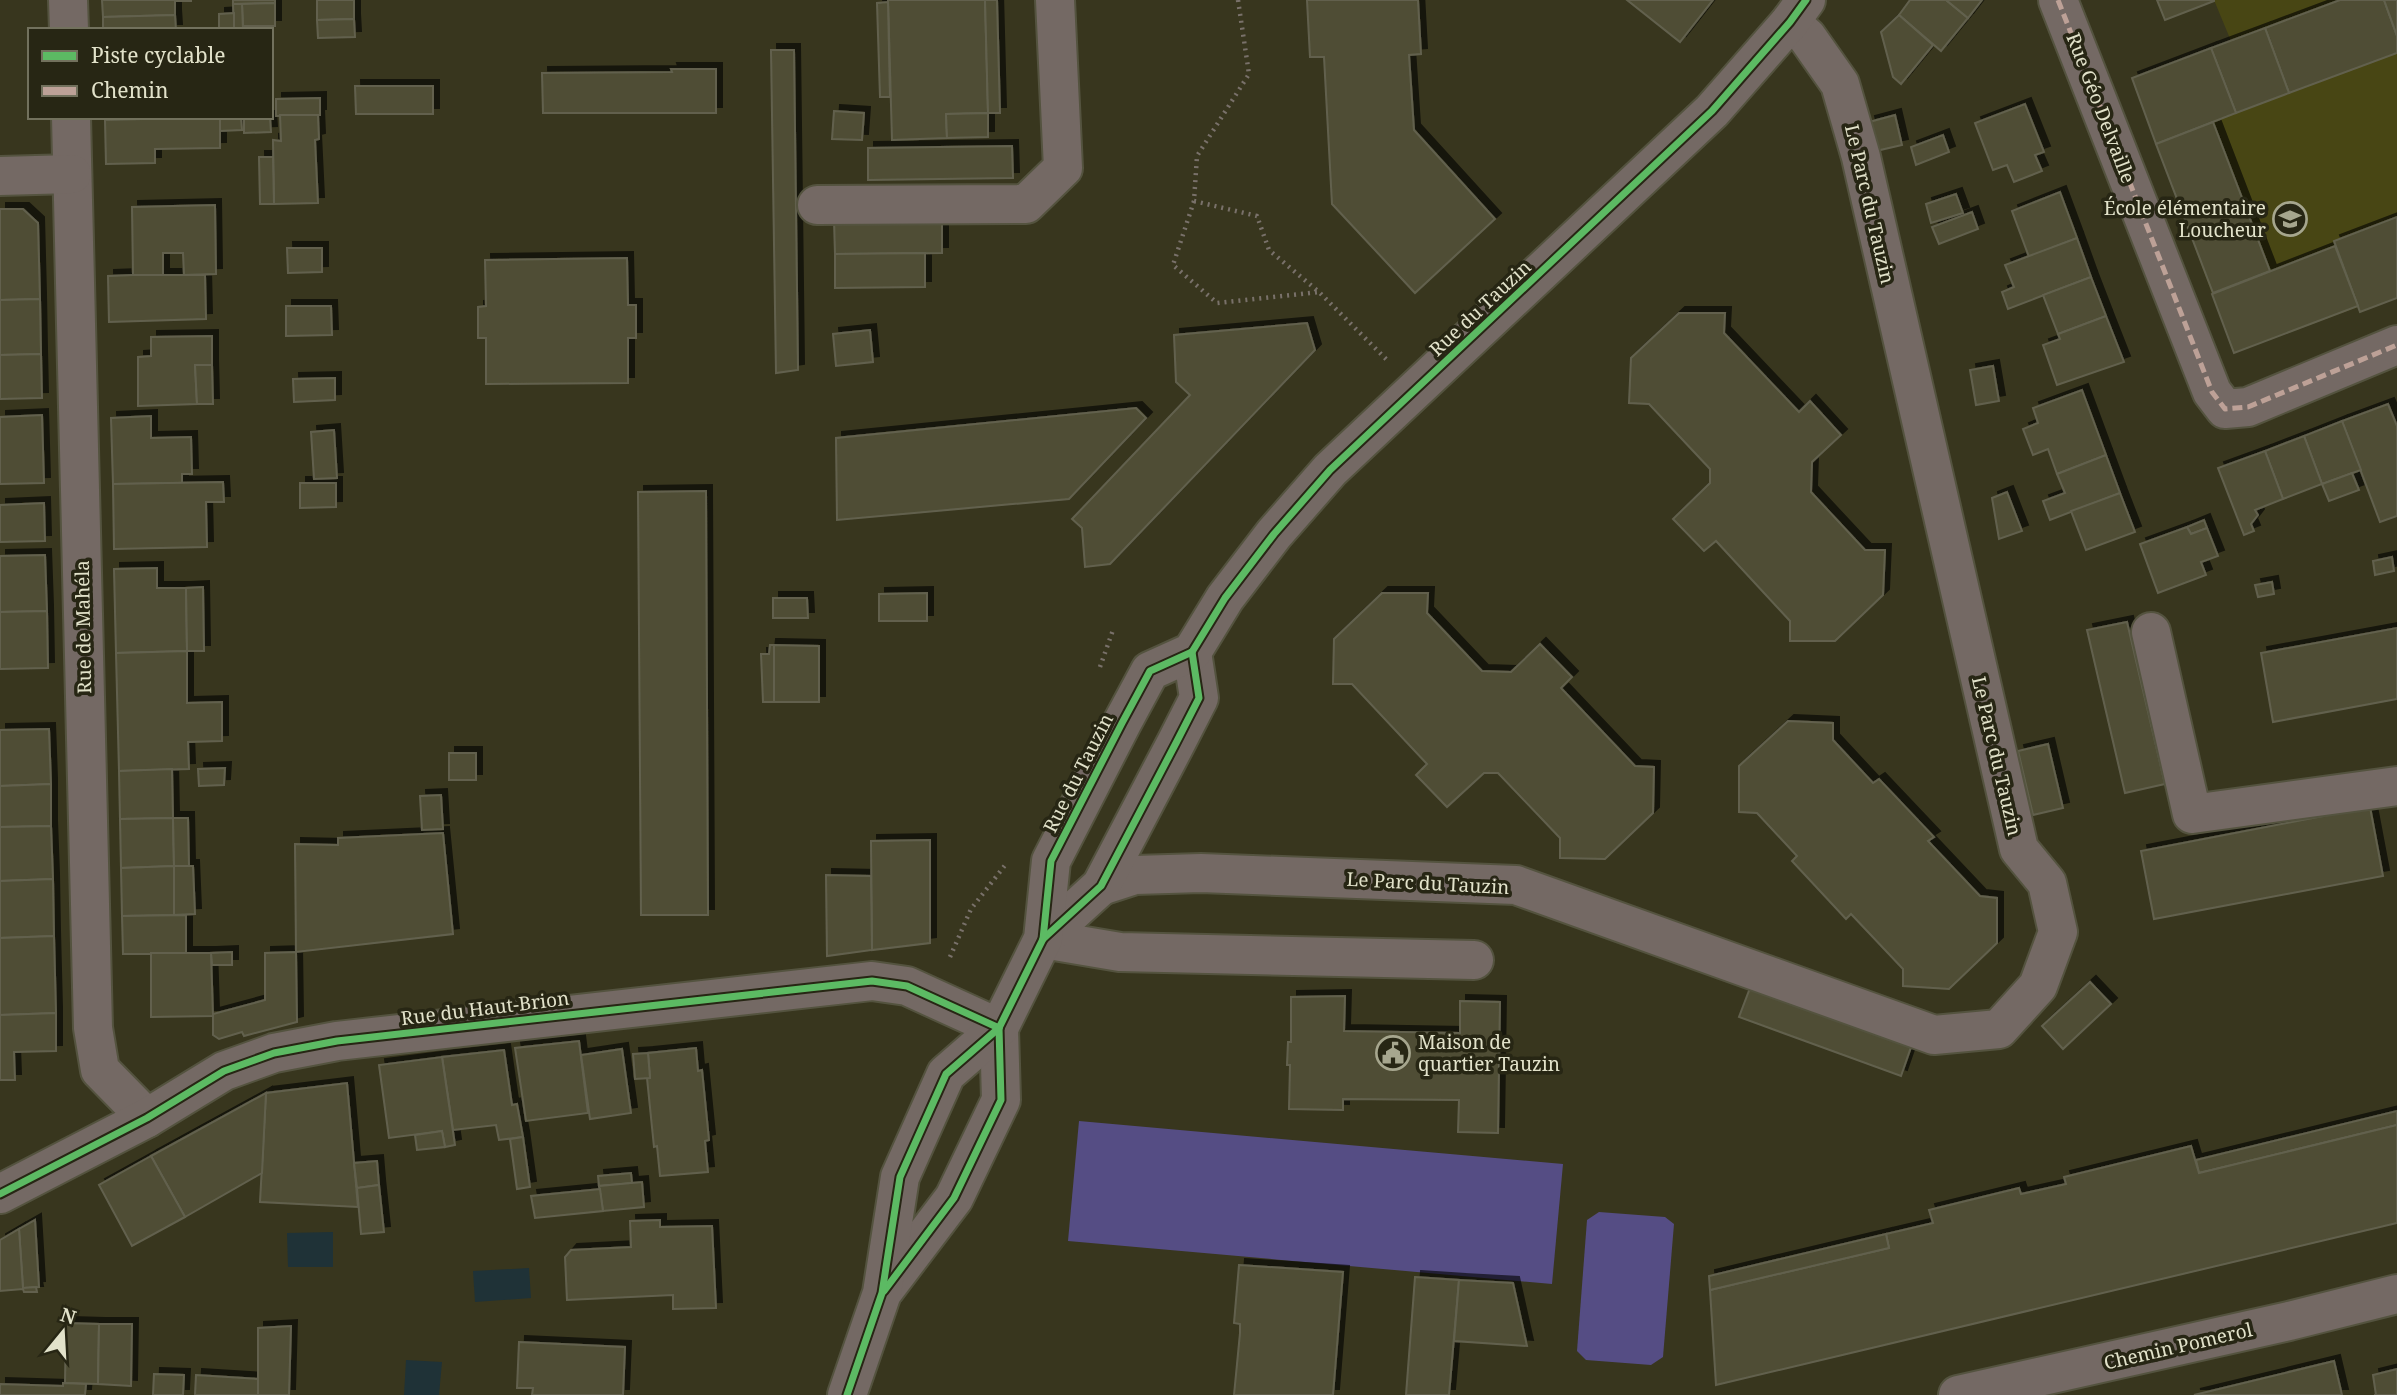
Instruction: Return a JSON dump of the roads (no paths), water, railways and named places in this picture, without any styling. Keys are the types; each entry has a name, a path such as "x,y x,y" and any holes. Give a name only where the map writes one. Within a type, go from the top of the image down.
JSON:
{"street":[{"path":"68,0 69,28"},
{"path":"817,205 1026,204 1063,168 1055,0"},
{"name":"Rue Géo Delvaille","path":"2058,0 2212,392 2225,409 2248,407 2397,345"},
{"name":"Rue du Tauzin","path":"847,1395 881,1293 900,1177 946,1074 999,1028 1043,939 1051,861 1150,671 1192,652 1225,598 1289,516 1330,470 1712,111 1798,11"},
{"name":"Le Parc du Tauzin","path":"1101,886 1135,876 1201,873 1516,885 1934,1035 1999,1030 2038,986 2058,932 2047,883 2019,849 1861,157 1840,84 1807,37 1798,11"},
{"name":"Rue de Mahéla","path":"71,119 93,1028 100,1069 147,1118"},
{"path":"0,176 72,174"},
{"path":"2151,632 2192,814 2397,786"},
{"name":"Rue du Tauzin","path":"1043,939 1101,886 1199,698 1192,652"},
{"path":"1043,939 1119,952 1474,960"},
{"name":"Rue du Haut-Brion","path":"0,1194 147,1118 225,1071 274,1053 312,1046 872,981 907,986 999,1028"},
{"name":"Rue du Tauzin","path":"881,1293 954,1198 1001,1100 999,1028"},
{"name":"Chemin Pomerol","path":"1958,1395 2397,1294"}],"water":[{"path":"333,1232 333,1267 288,1267 287,1233"},
{"path":"529,1268 531,1298 475,1302 473,1271"},
{"path":"406,1360 442,1362 439,1395 404,1395"}],"place":[{"name":"École élémentaire Loucheur","path":"2290,219"},
{"name":"Maison de quartier Tauzin","path":"1393,1053"}]}
